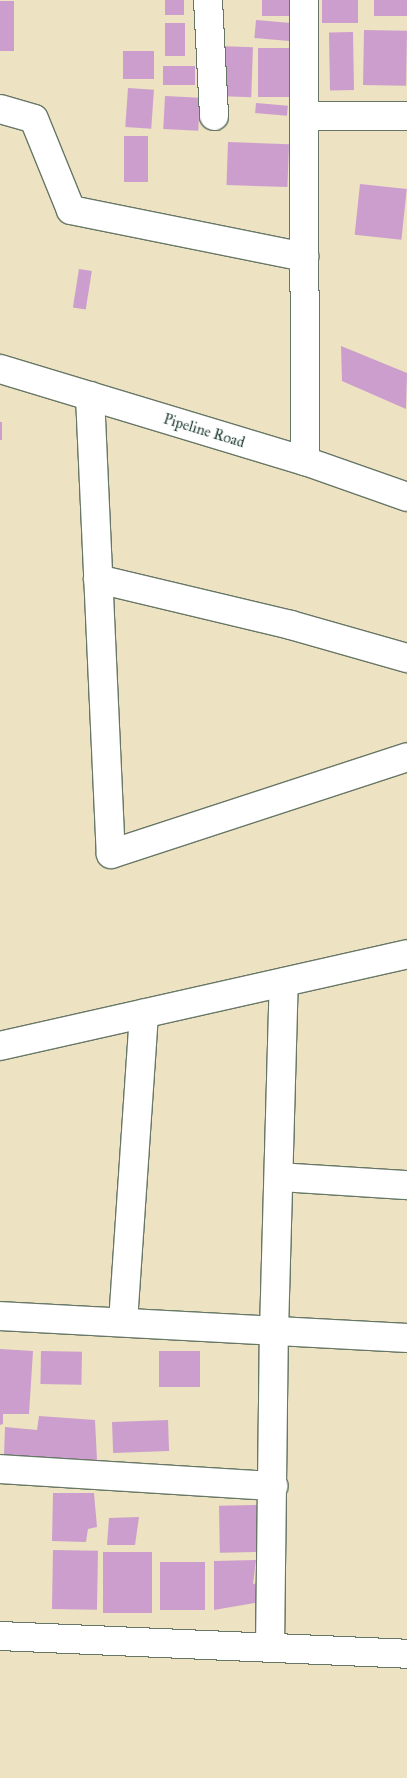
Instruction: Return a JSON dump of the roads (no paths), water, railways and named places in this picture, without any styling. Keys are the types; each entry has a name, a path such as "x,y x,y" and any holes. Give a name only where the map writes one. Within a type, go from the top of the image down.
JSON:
{"street":[{"path":"208,0 214,116"},
{"path":"304,0 305,461"},
{"path":"0,109 34,119 72,210 304,257"},
{"path":"304,116 407,116"},
{"name":"Pipeline Road","path":"0,369 305,461 407,497"},
{"path":"90,396 111,854 407,757"},
{"path":"98,579 291,626 407,658"},
{"path":"0,1046 407,954"},
{"path":"270,1648 274,1332 284,982"},
{"path":"123,1322 144,1014"},
{"path":"279,1177 407,1185"},
{"path":"0,1316 407,1338"},
{"path":"0,1469 273,1486"},
{"path":"0,1636 407,1654"}]}
